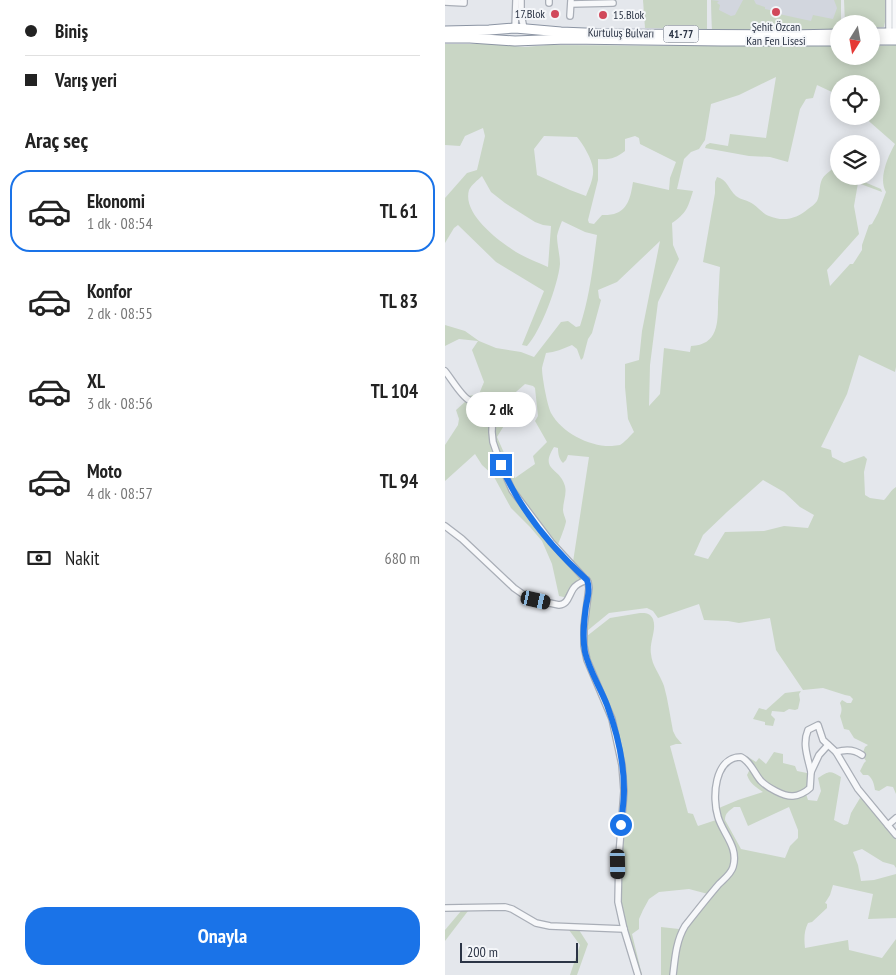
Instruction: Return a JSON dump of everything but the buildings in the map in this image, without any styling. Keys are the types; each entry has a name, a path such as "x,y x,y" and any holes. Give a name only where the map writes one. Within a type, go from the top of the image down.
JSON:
{"highway":[{"name":"Kurtuluş Bulvarı","path":"445,31 519,28 609,34 830,34"},
{"path":"519,28 513,36 519,41"},
{"path":"880,34 894,35"},
{"path":"880,38 894,35"},
{"name":"Kurtuluş Bulvarı","path":"445,38 519,41 567,39 722,42 830,41"}],"street":[{"path":"445,2 464,3 464,0"},
{"path":"516,0 519,28"},
{"path":"519,28 521,0"},
{"path":"889,0 894,35"},
{"path":"894,35 895,0"},
{"path":"570,16 571,2 613,3"},
{"path":"445,371 467,398 473,400 486,399 493,403 493,442 512,490 551,542 587,580 589,588 584,626 585,651 612,719 622,765 624,796 618,891 624,929 638,975"},
{"path":"445,526 462,539 514,588 531,599 563,605 576,585 587,580"},
{"path":"673,975 681,932 730,874 733,867 735,858 733,848 717,815 716,807 717,783 721,768 731,759 741,758 749,763 759,779 778,792 791,796 798,795 811,786 811,772 805,743 808,730 818,725 821,735 836,752 858,789 896,835"},
{"path":"811,772 819,755 828,745"},
{"path":"836,752 848,750 862,755"},
{"path":"888,825 896,818"},
{"path":"445,908 505,907 536,923 550,926 624,929"}],"shaded area":[{"name":"Şehit Özcan Kan Fen Lisesi","path":"711,0 841,0 841,15 830,15 830,30 712,31"}],"green space":[{"path":"643,0 707,0 707,29 645,28"},
{"path":"711,0 719,1 717,3 720,5 719,10 731,16 735,15 743,0 754,0 756,4 765,7 765,9 779,12 779,14 811,21 813,15 830,18 830,30 712,31"},
{"path":"834,0 841,0 841,15 834,15 837,8"},
{"path":"844,0 885,0 884,27 880,27 880,15 845,15"},
{"path":"445,44 490,44 525,47 548,45 830,46 830,65 880,65 880,46 896,45 896,367 895,372 859,355 847,394 821,447 831,450 832,457 844,463 864,456 867,459 864,472 865,495 870,498 884,500 896,487 896,794 893,787 887,786 879,791 875,790 871,778 868,775 863,775 860,771 866,761 862,755 865,747 868,745 854,738 849,730 844,729 840,716 842,709 840,703 842,700 851,703 853,699 850,696 823,688 803,690 776,650 770,618 739,623 704,620 699,604 658,618 653,611 647,608 609,613 586,630 591,583 590,578 573,562 589,457 568,455 563,463 559,456 558,448 554,447 550,455 550,465 559,475 565,486 563,510 566,521 557,547 513,487 504,467 494,438 496,403 488,397 472,398 468,396 479,394 484,382 472,350 478,341 459,339 445,346 445,325 465,331 479,341 496,348 521,352 534,357 561,322 568,321 576,327 580,326 589,292 597,235 585,232 562,221 557,236 559,273 552,295 538,330 527,346 522,345 544,291 496,262 458,225 445,243 445,198 467,173 477,170 485,136 483,128 465,136 460,146 445,145","holes":["830,75 880,75 880,125 873,125 895,144 883,174 886,192 878,213 872,224 869,225 862,250 853,264 850,264 830,286 827,270 859,234 854,206 858,185 830,185 830,171 822,179 818,199 815,203 799,215 779,219 767,215 751,203 738,197 723,180 717,177 703,262 720,267 718,318 715,332 707,342 691,346 690,352 664,348 660,394 649,406 650,365 658,302 679,259 673,245 672,223 686,209 693,191 677,189 684,159 691,152 699,149 705,140 711,104 739,95 776,77 766,138 730,134 728,146 710,143 705,148 749,156 770,157 788,162 800,109 806,99 813,98 817,85 830,91","544,136 577,137 582,144 593,169 592,179 586,196 537,175 534,149","635,136 639,138 640,144 676,162 670,178 669,190 633,182 628,201 623,209 614,214 602,215 594,224 589,223 588,220 598,180 598,159 613,158 625,151 625,139","482,176 491,192 505,203 535,222 551,226 548,267 516,252 492,234 476,217 468,199 469,190","660,241 642,331 639,360 625,364 628,419 634,432 620,445 604,446 577,437 562,427 556,420 549,409 542,368 546,353 572,345 577,349 581,360 583,358 601,300 598,290 617,282","525,384 535,388 538,416 535,421 547,442 533,456 535,464 515,478 497,437 505,424 508,414 504,408 507,400","763,480 784,492 800,507 814,515 808,528 784,526 764,531 725,532 708,559 694,555 703,535"]},
{"path":"863,185 871,185 881,189 882,192"},
{"path":"466,401 474,404 484,401 491,405 490,431 507,484 585,579 568,598 559,596 552,564 542,541 511,508 493,475 482,465 475,454 445,481 445,445 458,425 459,419 456,410"},
{"path":"640,613 651,616 654,623 652,658 664,686 673,731 682,744 670,746 688,813 693,814 698,826 716,820 732,853 732,866 708,894 689,889 659,892 649,899 639,919 639,929 632,934 642,975 640,975 628,936 621,902 620,871 624,765 611,710 588,658 586,644 587,636 610,618"},
{"path":"801,691 798,709 789,709 784,712 772,711 771,715 775,719 773,726 765,725 765,722 753,719 759,708 766,710 785,693"},
{"path":"774,752 783,754 783,763 795,766 797,771 807,773 808,786 802,791 791,795 774,788 763,781 745,755 756,762 759,758 766,764"},
{"path":"750,769 783,797 795,799 806,794 808,800 817,801 821,791 818,778 832,772 841,777 834,820 844,825 848,824 851,813 860,798 896,838 896,868 894,865 883,862 862,849 853,852 861,881 874,880 896,874 896,918 868,919 873,894 833,885 825,903 827,908 812,922 808,923 804,938 805,948 848,940 849,950 882,958 896,939 896,975 676,975 680,943 687,928 735,870 737,852 719,808 763,792 752,783 747,775","holes":["734,807 740,807 748,826 789,807 798,830 798,838 790,846 785,858 741,849 725,820 729,811"]},
{"path":"461,911 468,911 445,941 445,930"},
{"path":"661,927 679,929 672,975 661,975"},
{"path":"569,930 579,930 588,944 577,975 570,975 580,945"}],"place":[{"name":"Şehit Özcan Kan Fen Lisesi","path":"776,12"},
{"name":"17.Blok","path":"555,14"},
{"name":"15.Blok","path":"603,15"}],"route":[{"path":"501,465 512,490 519,500 551,542 589,584 584,626 584,646 587,660 606,702 618,742 624,783 621,825"}]}
